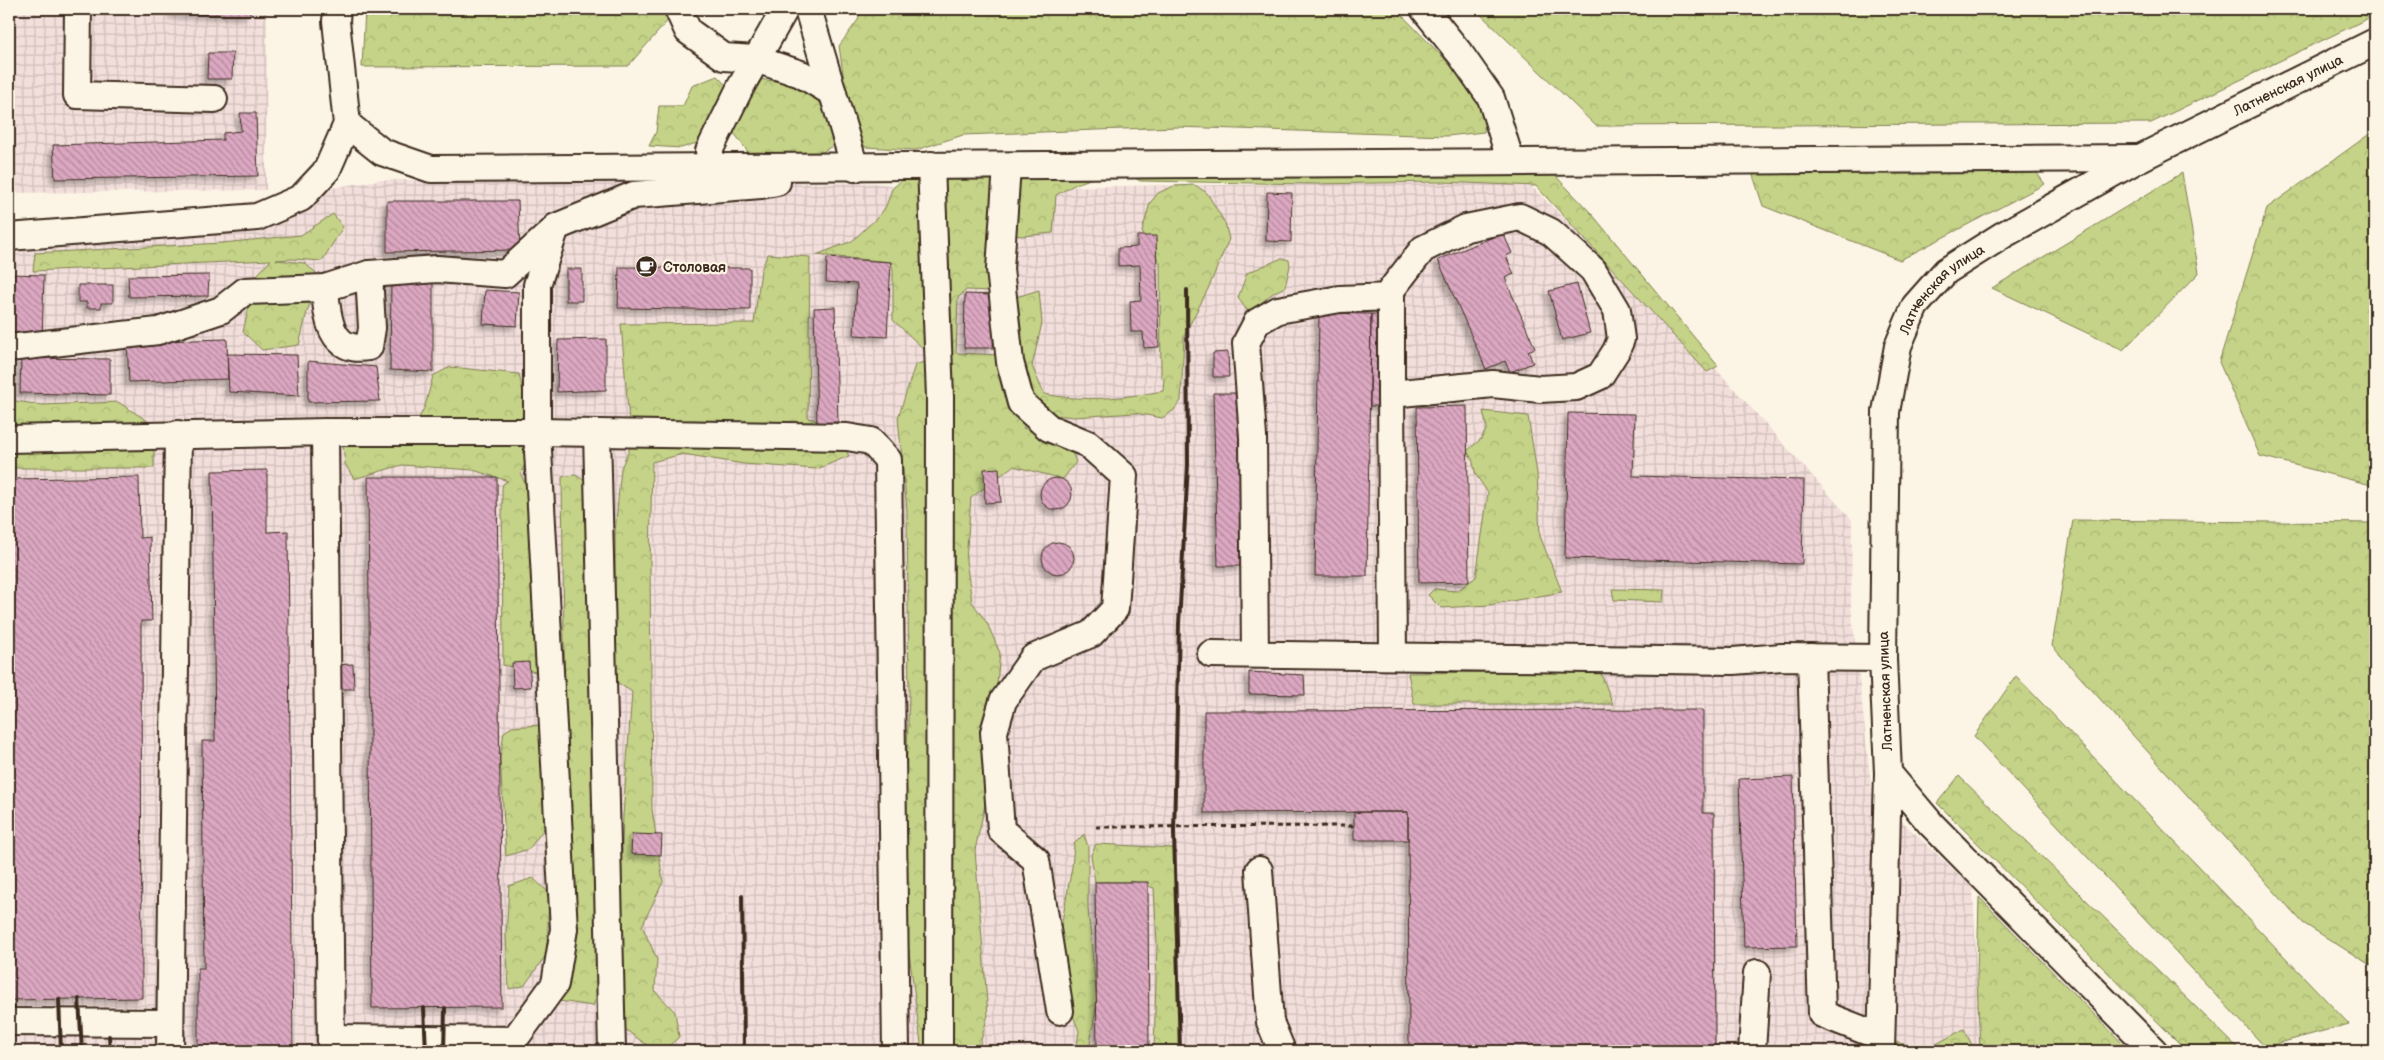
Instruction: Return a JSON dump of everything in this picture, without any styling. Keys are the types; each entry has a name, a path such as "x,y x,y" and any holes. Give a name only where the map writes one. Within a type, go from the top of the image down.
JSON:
{"street":[{"path":"78,9 77,95 214,99"},
{"path":"9,237 257,217 301,198 327,170 347,124 336,21 337,9"},
{"path":"678,9 688,31 724,57 755,59 801,74 833,93"},
{"path":"713,168 709,151 755,59 785,9"},
{"path":"808,9 833,93 849,168"},
{"path":"1424,9 1491,98 1511,162"},
{"name":"Латненская улица","path":"1881,1044 1888,773 1883,658 1886,412 1898,346 1916,306 1946,271 2003,236 2140,158 2375,42"},
{"path":"347,124 382,152 431,169 849,168 931,165 2140,158"},
{"path":"931,165 940,397 939,1051"},
{"path":"1008,166 1000,269 1010,362 1021,403 1049,428 1088,444 1124,476 1115,609 1091,634 1033,658 1003,701 994,732 1001,830 1036,860 1060,1011"},
{"path":"9,348 158,331 221,310 245,291 326,288 369,274 437,269 505,274 556,227 634,195 761,185 849,168"},
{"path":"1392,394 1492,384 1540,389 1576,386 1600,376 1616,351 1621,339 1617,310 1593,270 1551,232 1520,217 1466,228 1423,249 1391,290 1393,656"},
{"path":"325,432 331,1045 510,1046 555,984 564,929 537,432 537,285 556,227"},
{"path":"326,288 327,319 340,341 355,350 369,347 372,328 369,274"},
{"path":"1255,654 1253,437 1246,343 1258,322 1278,310 1340,299 1391,297"},
{"path":"9,439 325,432 537,432 847,437 871,441 888,460 896,1051"},
{"path":"597,433 612,1051"},
{"path":"170,1051 178,434"},
{"path":"1211,654 1733,661 1811,657 1883,658"},
{"path":"1811,657 1822,1014 1881,1044"},
{"path":"1888,773 1931,824 2154,1051"},
{"path":"1259,870 1270,1022 1282,1051"},
{"path":"1752,1051 1757,973"},
{"path":"9,1022 169,1023"}],"path":[{"path":"1096,827 1354,826"}],"shaded area":[{"path":"9,9 267,9 266,190 9,193"},
{"path":"379,180 873,183 916,188 1527,182 1709,361 1852,520 1851,606 1872,793 1973,888 1980,1051 9,1051 9,242"}],"green space":[{"path":"365,9 678,9 628,66 362,67"},
{"path":"861,9 1396,9 1469,84 1485,108 1484,132 1447,136 1177,127 963,135 916,150 865,147 849,115 839,46 858,20"},
{"path":"1475,9 2375,9 2375,15 2151,123 1596,126"},
{"path":"717,76 728,87 700,142 681,148 649,146 656,132 659,106 683,106 692,86"},
{"path":"759,79 787,83 825,105 837,143 821,153 750,155 732,130"},
{"path":"2375,130 2375,486 2260,456 2219,362 2267,208"},
{"path":"2030,164 2045,184 1900,260 1763,206 1752,172"},
{"path":"1546,166 1591,213 1718,366 1707,372 1536,186 1442,182 1311,184 1140,181 1135,178 1140,170"},
{"path":"2182,173 2199,273 2123,350 1992,288"},
{"path":"906,176 1096,177 1076,184 1056,195 1053,233 1022,236 993,233 994,291 966,290 958,298 956,353 1003,355 1010,299 1039,290 1042,323 1032,366 1044,394 1074,398 1104,398 1163,391 1164,378 1161,377 1160,263 1142,232 1150,203 1158,193 1174,186 1195,185 1207,193 1225,223 1229,239 1208,289 1184,336 1181,401 1173,411 1162,418 1135,413 1074,417 1034,413 1023,428 1033,431 1061,423 1076,462 1063,479 1013,466 971,498 966,560 972,602 987,623 1000,653 985,805 975,850 988,1015 978,1051 922,1051 906,930 905,809 909,695 907,510 898,418 915,365 939,357 928,353 893,320 893,271 891,262 816,255 852,241 880,215 886,206 892,189"},
{"path":"333,214 343,227 322,261 276,260 304,263 320,276 307,312 299,345 262,350 243,332 256,276 271,260 33,271 35,253 222,243 301,235"},
{"path":"768,254 810,257 808,418 831,423 849,456 817,469 743,464 683,454 652,462 650,562 652,809 663,882 642,926 657,959 655,991 675,1012 679,1037 663,1051 655,1051 622,1027 619,927 623,816 632,692 615,681 615,533 621,468 629,450 635,422 629,422 621,324 754,323 761,270"},
{"path":"1282,258 1289,260 1290,266 1285,287 1273,293 1249,313 1238,298 1247,273"},
{"path":"450,367 519,374 532,446 521,474 536,511 540,673 503,665 502,488 503,484 508,481 473,470 402,465 354,479 345,464 341,428 418,420 425,406 433,376"},
{"path":"9,400 42,405 118,402 154,425 154,468 9,468"},
{"path":"1483,411 1528,416 1537,473 1540,536 1562,592 1489,605 1441,608 1428,595 1434,589 1457,591 1476,577 1488,493 1476,475 1472,459 1467,451 1481,439 1487,428"},
{"path":"575,475 598,488 604,979 593,1006 559,1001 565,724 562,477"},
{"path":"2073,520 2375,523 2375,968 2303,923 2052,646"},
{"path":"1612,589 1664,590 1663,602 1614,600"},
{"path":"1600,671 1613,704 1414,704 1408,673"},
{"path":"2016,676 2349,1024 2265,1047 1974,736"},
{"path":"541,725 546,826 529,849 506,856 500,758 504,732 512,727"},
{"path":"1959,776 2241,1051 2187,1051 1937,803"},
{"path":"1084,834 1088,847 1088,908 1097,1002 1089,1051 1076,1051 1079,1031 1070,1008 1059,938 1072,867 1074,844"},
{"path":"1096,844 1175,848 1180,1051 1154,1051 1157,944 1154,888 1136,882 1095,882 1091,855"},
{"path":"533,878 549,893 547,954 524,986 509,989 506,936 509,886"},
{"path":"1979,897 2130,1051 1980,1051 1977,978"},
{"path":"1964,1029 1975,1051 1889,1051 1890,1041 1927,1049"}],"building":[{"path":"173,9 250,9 250,15 173,14"},
{"path":"208,53 233,53 232,79 207,79"},
{"path":"240,113 256,113 258,176 55,179 53,145 223,140 223,133 241,131"},
{"path":"1267,192 1292,193 1291,242 1266,241"},
{"path":"387,201 518,201 520,250 387,252"},
{"path":"1503,233 1512,253 1506,256 1514,274 1505,278 1535,348 1528,351 1533,363 1510,372 1505,361 1486,369 1438,260"},
{"path":"1137,236 1156,236 1159,347 1144,348 1143,332 1131,332 1130,301 1141,300 1140,265 1118,266 1118,248 1137,247"},
{"path":"827,258 891,262 887,337 854,335 857,284 826,282"},
{"path":"619,267 750,268 750,310 618,308"},
{"path":"566,269 582,269 582,301 566,301"},
{"path":"9,274 44,275 42,341 9,340"},
{"path":"209,275 208,296 129,297 128,276"},
{"path":"391,280 433,281 433,372 390,370"},
{"path":"1577,284 1590,333 1562,340 1549,291"},
{"path":"78,285 113,285 113,303 101,303 101,308 87,308 87,302 78,302"},
{"path":"485,290 519,292 517,326 483,324"},
{"path":"965,294 995,295 993,348 964,348"},
{"path":"835,307 838,422 817,423 814,308"},
{"path":"1319,313 1371,314 1367,576 1315,576"},
{"path":"1371,314 1387,314 1386,406 1370,406"},
{"path":"227,339 228,379 129,382 127,342"},
{"path":"606,339 606,390 557,392 558,340"},
{"path":"1228,352 1229,377 1213,377 1213,353"},
{"path":"227,354 297,355 299,396 229,392"},
{"path":"21,358 110,359 110,395 20,393"},
{"path":"308,361 376,367 380,401 308,402"},
{"path":"1213,393 1237,393 1243,566 1218,566"},
{"path":"1467,406 1469,582 1419,583 1417,407"},
{"path":"1568,413 1635,414 1633,476 1804,480 1802,564 1565,558"},
{"path":"999,468 1001,502 985,503 984,469"},
{"path":"267,470 267,532 288,531 293,1051 198,1051 198,968 204,968 202,741 215,741 212,471"},
{"path":"139,477 140,538 150,537 152,621 141,621 142,998 9,1000 9,479"},
{"path":"368,477 497,477 502,1007 372,1008"},
{"path":"1056,478 1062,479 1067,483 1071,488 1071,500 1067,505 1062,509 1056,510 1050,509 1045,505 1041,500 1040,494 1041,488 1045,483 1050,479"},
{"path":"1058,542 1064,543 1069,547 1073,552 1073,564 1069,569 1064,573 1058,574 1052,573 1047,569 1043,564 1042,558 1043,552 1047,547 1052,543"},
{"path":"529,662 531,687 513,688 512,663"},
{"path":"353,664 354,689 333,689 332,665"},
{"path":"1249,672 1304,675 1305,695 1249,694"},
{"path":"1703,710 1703,813 1714,813 1715,1051 1409,1051 1408,812 1204,813 1204,711"},
{"path":"1793,777 1797,946 1744,947 1739,779"},
{"path":"1354,812 1408,812 1408,840 1354,840"},
{"path":"632,834 662,835 661,855 631,854"},
{"path":"1095,882 1148,882 1149,1051 1097,1051"}],"railway":[{"path":"1180,1051 1174,832 1179,624 1188,465 1187,290"},
{"path":"742,896 744,1051"},
{"path":"59,999 61,1051"},
{"path":"79,999 82,1051"},
{"path":"424,1008 426,1051"},
{"path":"444,1051 445,1008"},
{"path":"109,1036 110,1051"}],"place":[{"name":"Столовая","path":"647,267"}]}
